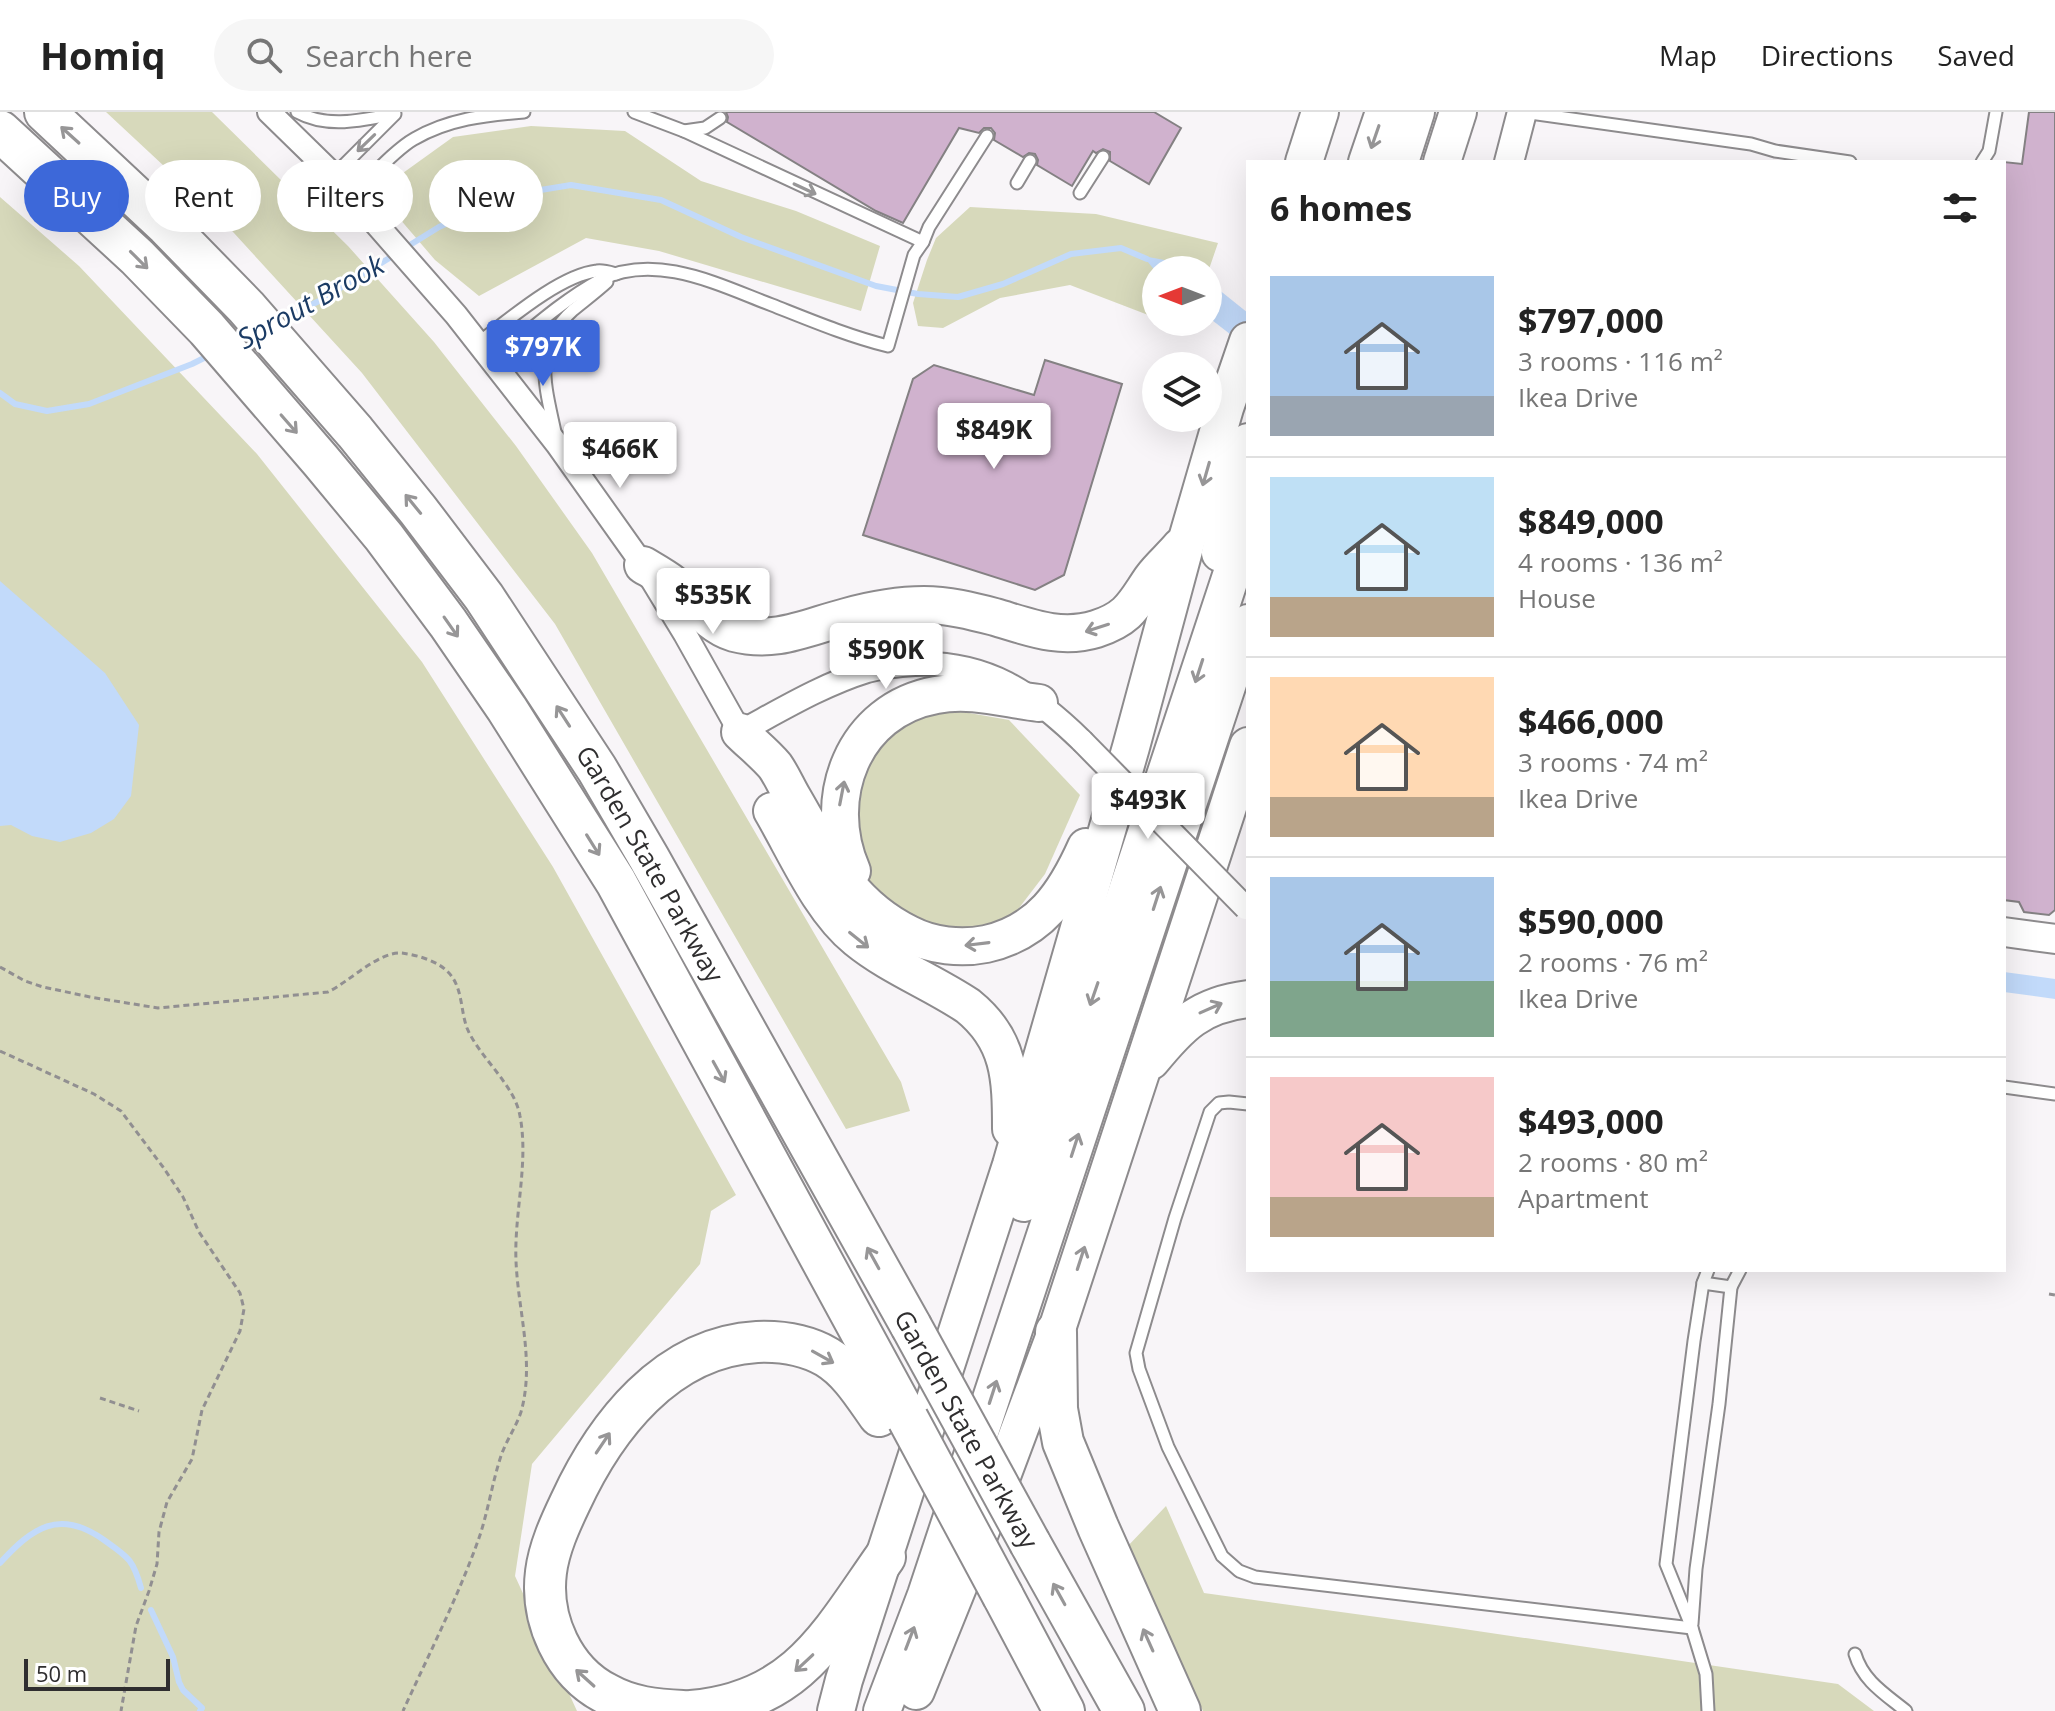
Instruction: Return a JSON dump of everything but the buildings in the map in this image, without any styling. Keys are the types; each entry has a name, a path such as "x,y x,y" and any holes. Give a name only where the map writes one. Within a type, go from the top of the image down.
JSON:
{"highway":[{"name":"Garden State Parkway","path":"45,112 167,226 277,341 418,510 484,597 597,769 649,858 1124,1711"},
{"path":"1302,160 1309,112"},
{"path":"1303,160 1320,112"},
{"path":"1331,160 1345,112"},
{"path":"1368,160 1384,112"},
{"path":"1401,160 1416,112"},
{"path":"1443,160 1458,112"},
{"name":"Garden State Parkway","path":"0,131 137,257 207,329 384,537 507,709 616,882 893,1417 929,1456 1064,1711"},
{"path":"836,1711 1011,1165 1187,539 1246,347"},
{"path":"849,1711 860,1688 922,1512 1106,958 1234,615 1220,554 1246,450"},
{"path":"882,1711 926,1595 1234,615 1246,537"},
{"path":"643,565 673,584 718,626 730,632 758,637 782,636 874,610 924,605 969,610 1042,631 1069,633 1098,628 1126,613 1187,539"},
{"path":"880,917 851,868 839,827 841,792 853,757 863,741 874,727 901,707 934,695 971,692 1039,703"},
{"path":"740,732 774,765 842,880 864,904 894,927 931,943 967,946 1000,940 1032,924 1058,899 1076,871 1131,747"},
{"path":"740,732 752,775 822,896 844,927 875,952 961,1001 990,1028 1009,1072 1011,1165"},
{"path":"907,1711 990,1508 1056,1332 1246,752"},
{"path":"1197,900 1246,815"},
{"path":"1143,1071 1180,1027 1202,1011 1226,1002 1246,999"},
{"path":"1056,1332 1057,1409 1063,1442 1180,1711"},
{"path":"683,1711 644,1707 604,1693 572,1666 552,1630 547,1609 546,1568 562,1521 602,1444 637,1400 672,1371 709,1352 751,1342 791,1344 827,1357 893,1417"},
{"path":"691,1711 739,1703 788,1678 826,1641 885,1557"}],"street":[{"path":"269,112 320,160"},
{"path":"1510,160 1522,112"},
{"path":"383,232 478,343 557,444 643,565 740,732 837,682 869,671 904,665 939,664 972,669 1013,686 1039,703 1082,741 1246,908"},
{"path":"2006,932 2055,939"}],"lane":[{"path":"297,112 330,123 396,113"},
{"path":"390,160 412,140 445,123 524,112"},
{"path":"634,112 684,131 923,242"},
{"path":"1522,112 1751,144 1774,157 1820,160"},
{"path":"1983,160 1989,151 1996,112"},
{"path":"349,160 396,113"},
{"path":"684,131 705,128 720,118"},
{"path":"492,361 564,303 601,280 629,271 657,270 687,274 857,338 888,346 914,255 987,136"},
{"path":"1080,193 1103,157"},
{"path":"1017,183 1030,161"},
{"path":"478,343 562,283 600,270 616,274"},
{"path":"557,444 544,382 547,349 573,311 616,274"},
{"path":"2006,1087 2055,1094"},
{"path":"1246,1104 1219,1103 1210,1112 1193,1158 1136,1353 1168,1447 1222,1556 1239,1571 1255,1577 1692,1628"},
{"path":"1707,1272 1703,1283 1666,1564 1692,1628 1706,1674 1708,1711"},
{"path":"1692,1628 1696,1569 1719,1404 1731,1287 1739,1272"},
{"path":"1703,1283 1731,1287"},
{"path":"1855,1654 1867,1679 1906,1711"}],"path":[{"path":"0,967 43,987 158,1008 328,992 386,957 401,953 428,960 447,970 455,981 467,1028 511,1093 520,1112 523,1145 516,1217 516,1260 527,1370 521,1412 501,1455 479,1538 403,1711"},
{"path":"0,1051 94,1094 121,1111 183,1197 199,1232 240,1293 244,1309 240,1331 202,1410 192,1459 167,1502 159,1532 157,1564 133,1636 121,1711"},
{"path":"2049,1294 2055,1295"},
{"path":"100,1398 139,1411"}],"green space":[{"path":"106,112 212,112 261,160 158,160"},
{"path":"531,126 625,131 701,181 796,211 880,246 861,311 659,251 586,238 479,296 435,260 411,232 413,166 453,137"},
{"path":"261,160 277,176 277,232 334,232 348,246 434,342 516,446 592,553 901,1082 910,1111 846,1129 555,624 362,373 233,232 261,232"},
{"path":"0,197 24,218 24,232 40,232 79,266 257,454 422,662 553,867 736,1195 711,1211 700,1264 532,1464 515,1576 577,1711 0,1711"},
{"path":"970,207 1096,214 1218,243 1214,256 1142,256 1142,313 1070,285 1000,298 943,328 918,326 913,303 936,238"},
{"path":"935,707 1009,720 1080,795 1045,874 1013,916 975,930 931,934 886,914 853,861 847,791 880,740"},
{"path":"1166,1506 1204,1593 1838,1684 1874,1711 1203,1711 1126,1548"}],"water":[{"path":"1222,292 1246,311 1246,346 1222,328"},
{"path":"0,581 105,673 139,725 131,796 114,819 91,833 60,842 32,836 11,825 0,826"},
{"path":"2006,972 2055,979 2055,999 2006,992"}],"waterway":[{"name":"Sprout Brook","path":"405,248 439,227 510,195 571,185 661,200 741,237 876,286 918,294 958,297 1003,284 1071,254 1121,248 1142,257"},
{"name":"Sprout Brook","path":"277,322 319,301 396,254"},
{"name":"Sprout Brook","path":"0,393 15,404 47,411 89,404 210,355"},
{"path":"0,1563 35,1532 47,1526 73,1525 88,1530 124,1555 132,1565 141,1588"},
{"path":"151,1610 173,1657 179,1682 202,1708 200,1711"}]}
